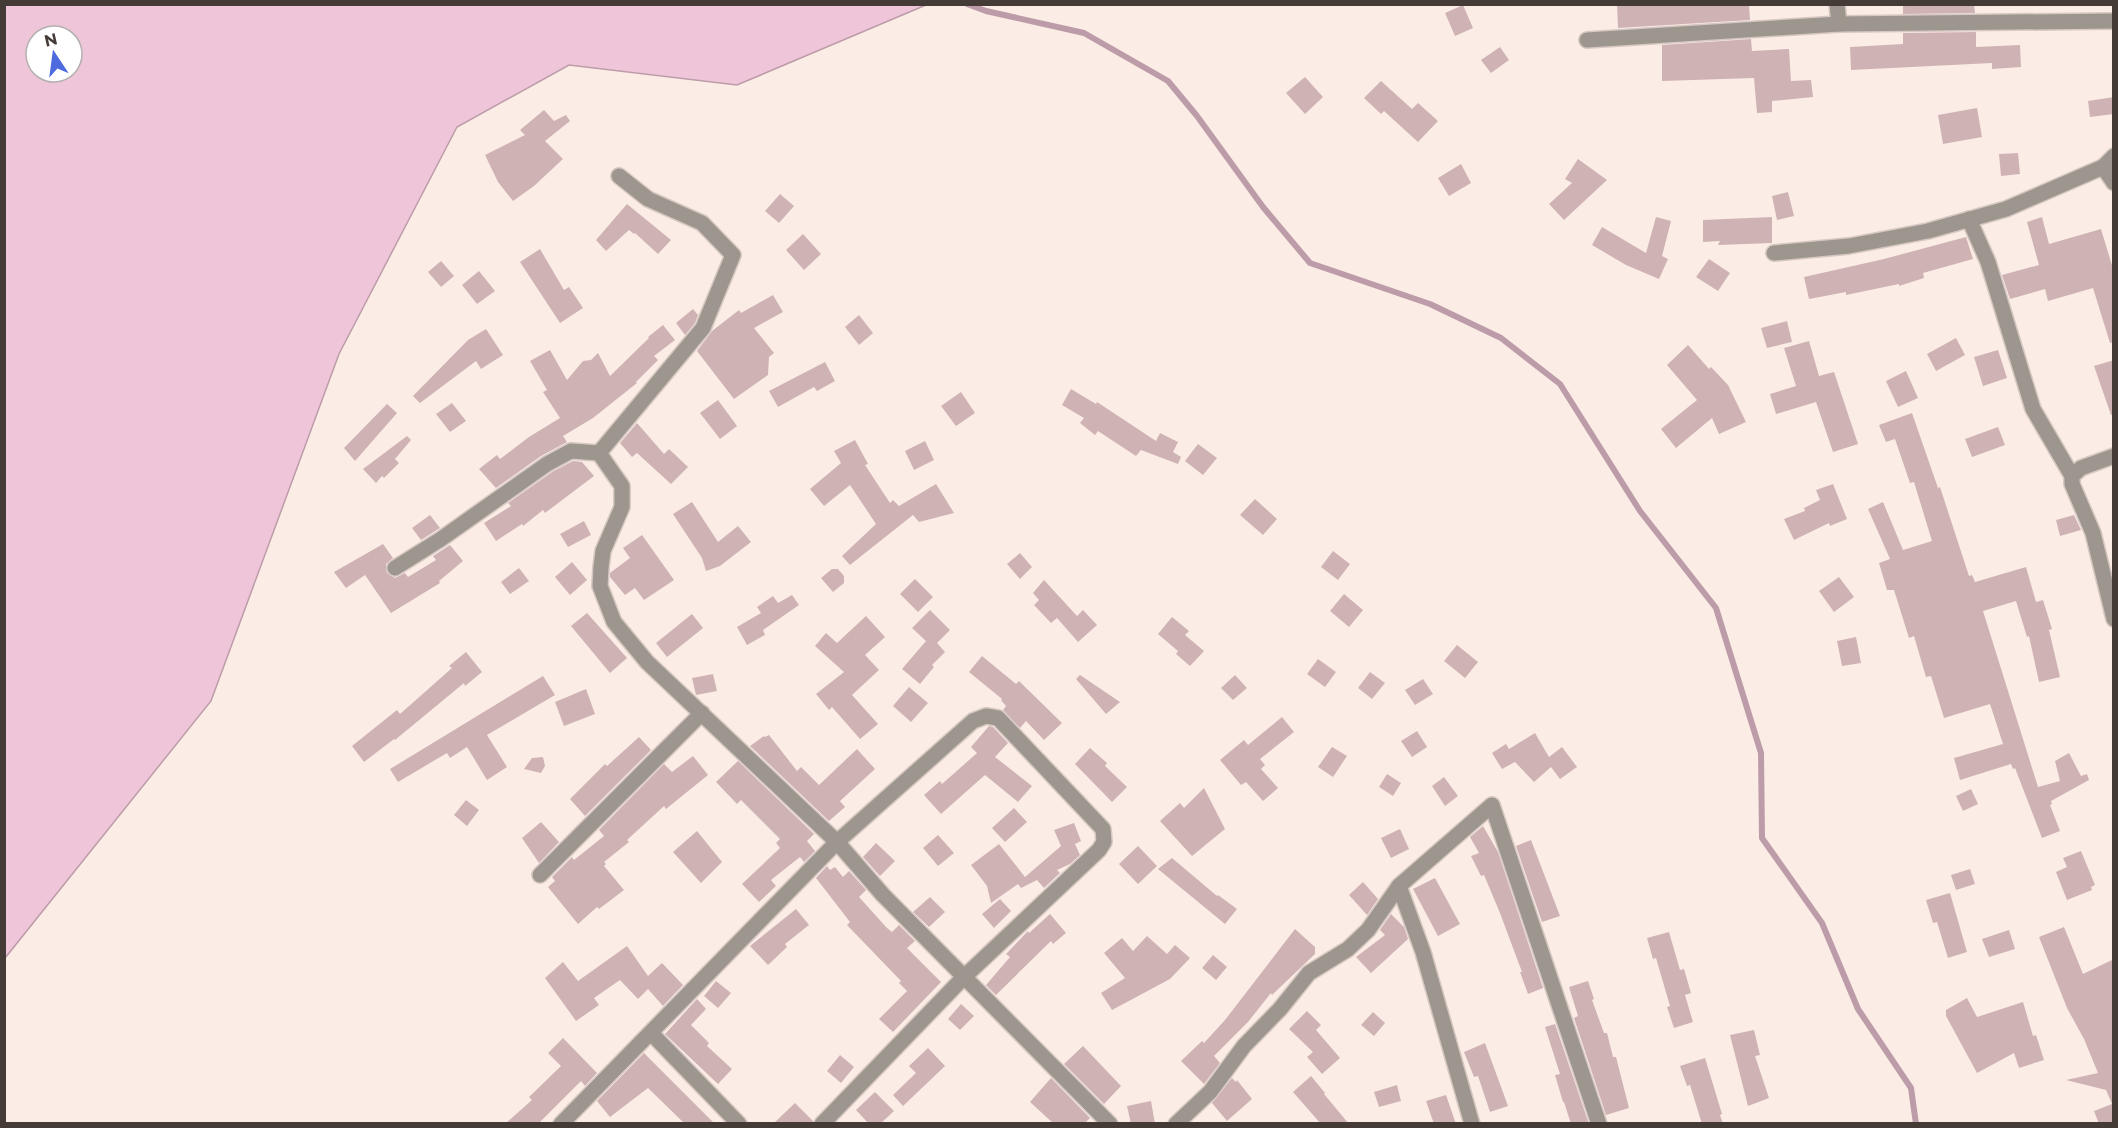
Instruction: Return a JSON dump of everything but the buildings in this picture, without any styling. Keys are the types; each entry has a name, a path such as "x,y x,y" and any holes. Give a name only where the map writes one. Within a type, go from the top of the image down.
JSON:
{"street":[{"path":"1838,4 1839,24"},
{"path":"1587,40 1839,24 2114,21"},
{"path":"1774,252 1849,246 1928,231 2006,209 2108,162 2114,183"},
{"path":"599,453 703,328 733,255 702,223 648,199 619,176"},
{"path":"1969,219 1988,262 2033,409 2072,476 2072,484 2093,533 2114,619"},
{"path":"395,568 441,539 547,464 571,451 599,453"},
{"path":"599,453 622,486 622,507 603,551 601,567 600,586 614,622 647,662 837,842 883,895 1110,1124"},
{"path":"2072,476 2081,468 2114,456"},
{"path":"540,875 702,713"},
{"path":"561,1124 837,842 973,721 986,716 998,718 1103,829 1104,842 1099,850 964,978 822,1124"},
{"path":"1176,1124 1210,1092 1245,1046 1280,1009 1309,973 1348,949 1368,930 1398,886 1492,805 1599,1124"},
{"path":"1398,886 1423,952 1472,1124"},
{"path":"651,1033 739,1124"}],"shaded area":[{"path":"5,4 926,5 737,85 569,65 457,127 339,354 211,701 5,958"}],"waterway":[{"path":"967,4 986,11 1084,33 1168,81 1197,116 1263,207 1310,263 1430,304 1501,338 1560,384 1640,511 1716,608 1761,753 1762,838 1822,923 1858,1009 1911,1088 1916,1124"}]}
